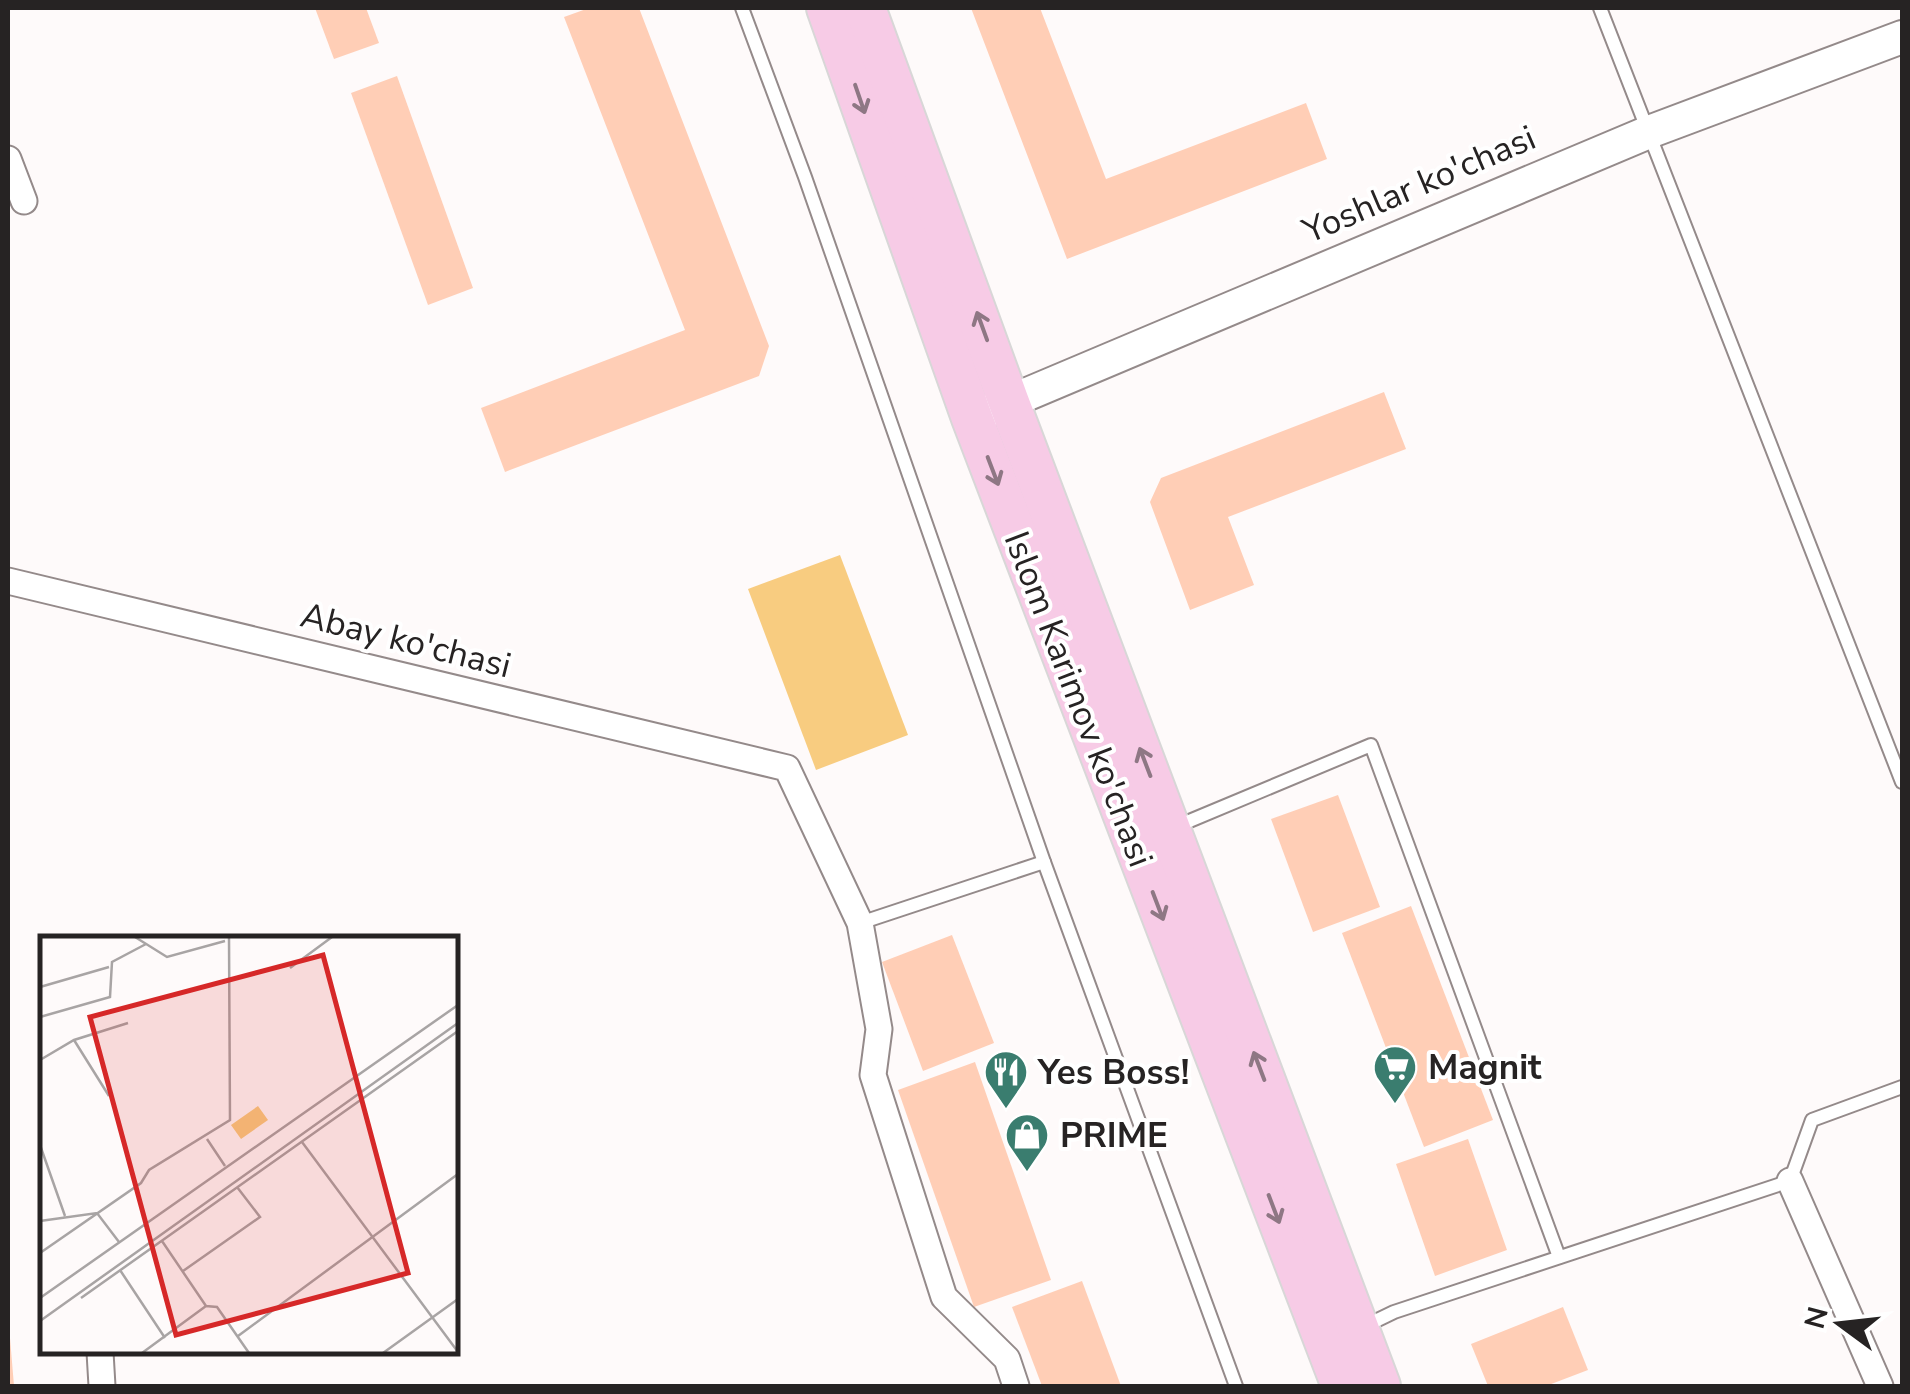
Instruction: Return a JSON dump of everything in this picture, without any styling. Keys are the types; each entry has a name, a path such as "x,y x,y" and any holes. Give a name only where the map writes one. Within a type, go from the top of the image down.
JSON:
{"main road":[{"name":"Islom Karimov ko'chasi","path":"827,8 972,418 1342,1386"},
{"name":"Islom Karimov ko'chasi","path":"865,8 1008,400 1380,1386"}],"street":[{"name":"Yoshlar ko'chasi","path":"972,418 1649,132 1902,37"},
{"path":"8,158 24,201"},
{"name":"Abay ko'chasi","path":"8,581 787,768 860,922"},
{"path":"860,922 879,1029 872,1075 944,1297 1006,1360 1016,1386"},
{"path":"1790,1181 1880,1386"},
{"path":"100,1354 102,1386"}],"lane":[{"path":"742,8 805,177 1044,862 1236,1386"},
{"path":"1600,8 1902,782"},
{"path":"1170,828 1371,745 1558,1257"},
{"path":"860,922 1044,862"},
{"path":"1358,1329 1394,1312 1790,1181 1812,1120 1902,1087"}],"shaded area":[{"path":"840,555 908,735 816,770 748,589"}],"building":[{"path":"315,8 366,8 379,43 334,59"},
{"path":"589,8 639,8 769,346 759,376 505,472 481,408 685,330 564,17"},
{"path":"971,8 1040,8 1106,179 1306,103 1327,159 1067,259"},
{"path":"397,76 473,288 428,305 351,93"},
{"path":"1384,392 1406,449 1228,517 1254,585 1190,610 1150,502 1161,478"},
{"path":"1338,795 1380,907 1313,932 1271,819"},
{"path":"1411,906 1493,1120 1424,1147 1342,933"},
{"path":"952,935 994,1043 923,1071 882,962"},
{"path":"975,1062 1051,1280 974,1307 898,1090"},
{"path":"1468,1139 1507,1250 1435,1276 1396,1164"},
{"path":"1082,1281 1121,1386 1042,1386 1012,1307"},
{"path":"1563,1307 1588,1370 1546,1386 1488,1386 1471,1344"},
{"path":"10,1338 14,1386 8,1386"}],"place":[{"name":"Magnit","path":"1395,1105"},
{"name":"Yes Boss!","path":"1006,1110"},
{"name":"PRIME","path":"1027,1173"}]}
